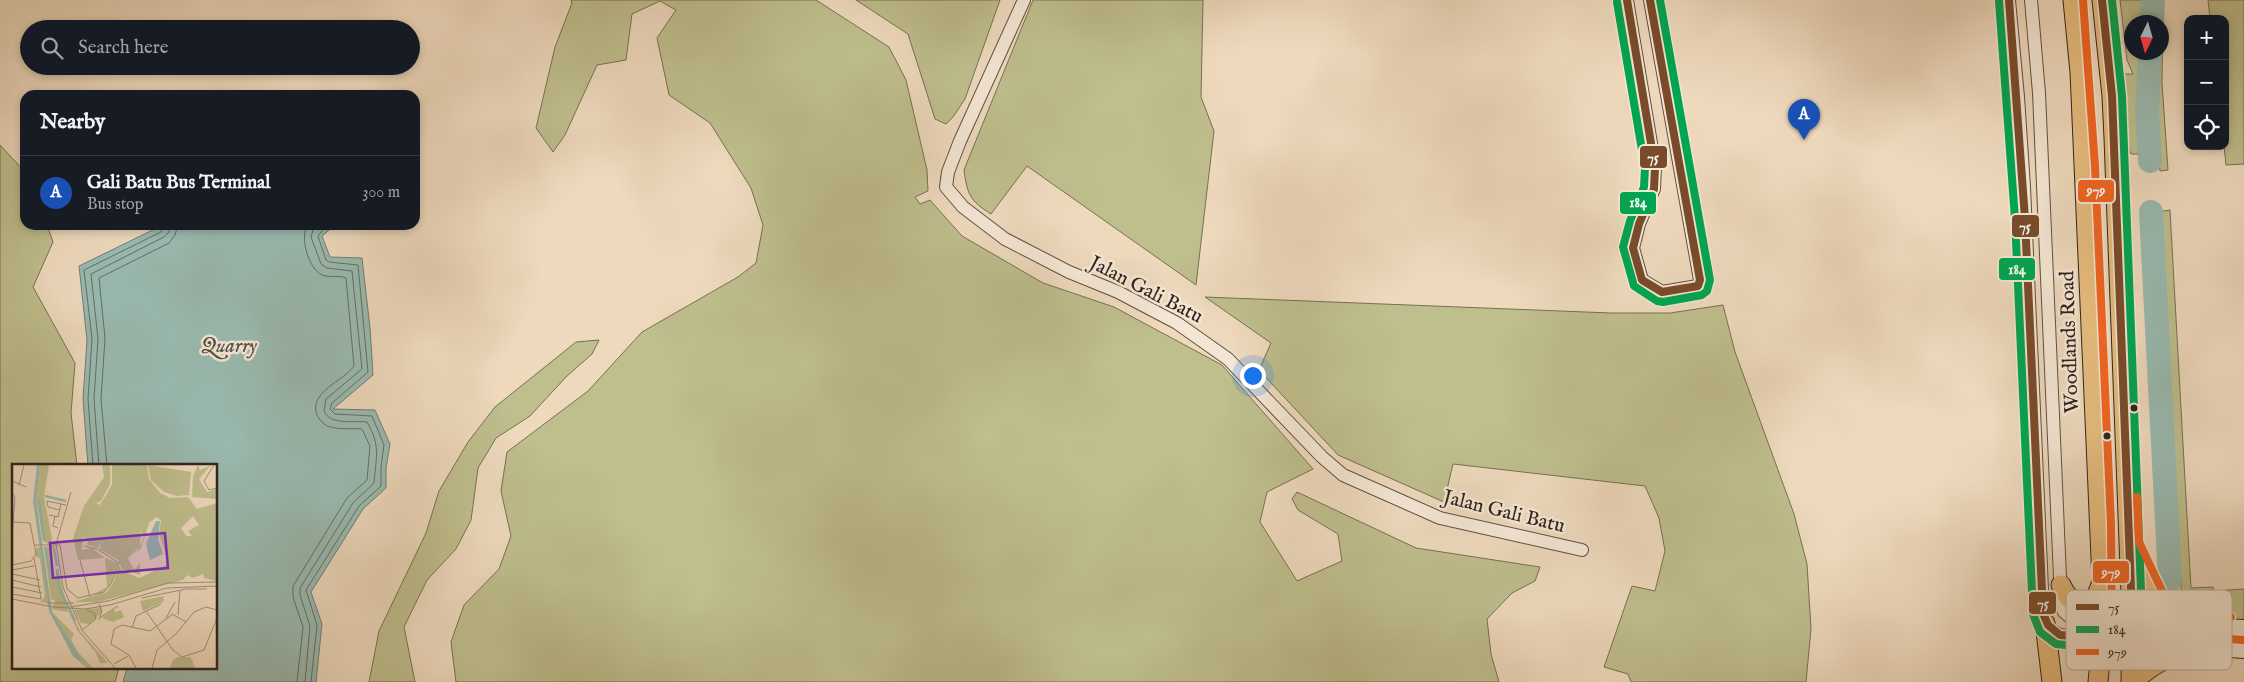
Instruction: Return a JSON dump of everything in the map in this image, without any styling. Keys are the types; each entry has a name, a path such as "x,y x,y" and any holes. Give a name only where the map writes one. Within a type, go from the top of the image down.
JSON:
{"main road":[{"name":"Woodlands Road","path":"2073,0 2082,119 2102,590"},
{"path":"2102,0 2114,130 2131,590"},
{"path":"2129,544 2151,590"},
{"path":"2098,590 2102,581"},
{"path":"2061,585 2066,595"},
{"path":"2045,623 2052,682"},
{"path":"2132,682 2140,674 2148,670"},
{"path":"2146,682 2155,670"}],"street":[{"name":"Jalan Gali Batu","path":"1024,0 960,141 948,172 946,187 963,208 1004,239 1069,272 1118,292 1177,323 1228,359 1322,457 1343,475 1440,518 1582,550"},
{"path":"1627,0 1656,167 1654,189 1635,235 1633,248 1642,280 1662,292 1698,286 1700,280 1650,0"},
{"path":"2009,0 2024,178 2041,584 2045,623 2060,636 2066,635"},
{"path":"2031,0 2040,93 2061,585 2064,612 2066,613"}],"shaded area":[{"path":"571,0 816,0 889,47 906,80 927,170 928,191 915,197 920,204 930,200 962,236 1043,283 1114,307 1222,365 1313,469 1267,492 1260,522 1297,581 1342,561 1338,534 1298,510 1292,499 1297,492 1416,548 1540,567 1535,581 1512,593 1487,619 1491,654 1499,682 456,682 451,642 464,605 499,569 511,536 501,491 507,452 588,391 642,332 738,277 756,263 763,225 751,188 710,123 669,95 657,38 676,10 660,1 632,14 626,60 597,65 565,135 553,152 536,128 555,47 572,3"},
{"path":"856,0 1000,0 965,99 946,124 935,119 908,34"},
{"path":"1033,0 1203,0 1201,97 1214,131 1196,285 1027,166 991,214 974,201 968,191 964,170"},
{"path":"2120,0 2147,0 2146,15 2124,15 2124,34"},
{"path":"2158,0 2163,0 2163,15 2157,15"},
{"path":"2208,0 2244,0 2244,164 2226,165 2224,150 2229,150 2229,15 2210,15"},
{"path":"2127,60 2144,60 2141,110 2144,154 2131,154 2126,140 2123,74 2133,74"},
{"path":"2156,60 2162,60 2168,170 2160,171 2159,162 2156,162 2154,110"},
{"path":"0,145 20,167 20,230 49,230 53,242 33,287 75,363 71,413 77,464 12,464 12,670 118,670 115,682 0,682"},
{"path":"2170,210 2191,588 2213,587 2214,590 2181,590 2181,580 2175,580 2158,212"},
{"path":"1205,297 1611,313 1670,313 1723,305 1735,352 1794,514 1807,564 1811,629 1806,682 1631,682 1628,674 1604,667 1632,586 1655,591 1665,551 1659,518 1645,486 1453,464 1444,502 1338,455 1259,370 1271,343"},
{"path":"599,340 592,354 566,377 530,416 496,438 478,468 471,520 456,549 427,580 404,627 415,682 369,682 379,631 426,533 439,491 468,442 495,407 576,342"},
{"path":"2244,589 2244,621 2232,620 2232,590 2229,590"}],"water":[{"name":"Quarry","path":"153,230 329,230 322,236 330,257 362,258 373,375 333,409 375,410 390,444 386,468 386,488 363,509 311,592 322,624 316,682 123,682 126,670 218,670 218,464 88,464 83,399 87,340 79,266"}],"waterway":[{"path":"2152,15 2153,0"},
{"path":"2150,60 2147,112 2150,161"},
{"path":"2151,212 2170,580"}],"transit line":[{"name":"75","path":"1627,0 1655,167 1654,189 1639,224 1633,248 1642,280 1662,292 1698,286 1700,280 1650,0"},
{"name":"184","path":"1617,2 1645,168 1644,187 1630,221 1623,247 1634,286 1657,301 1663,302 1702,295 1707,291 1710,280 1660,0"},
{"name":"75","path":"2009,0 2025,219 2043,613 2048,625 2060,635 2066,636"},
{"name":"979","path":"2083,0 2095,166 2111,524 2112,590"},
{"name":"75","path":"2102,0 2112,96 2131,590"},
{"name":"184","path":"2112,0 2122,96 2141,590"},
{"name":"184","path":"1999,1 2015,219 2033,614 2040,632 2056,644 2066,645"},
{"name":"979","path":"2137,497 2139,542 2162,590"},
{"name":"979","path":"2232,639 2244,640"}],"place":[{"name":"Gali Batu Bus Terminal","path":"1804,140"}]}
